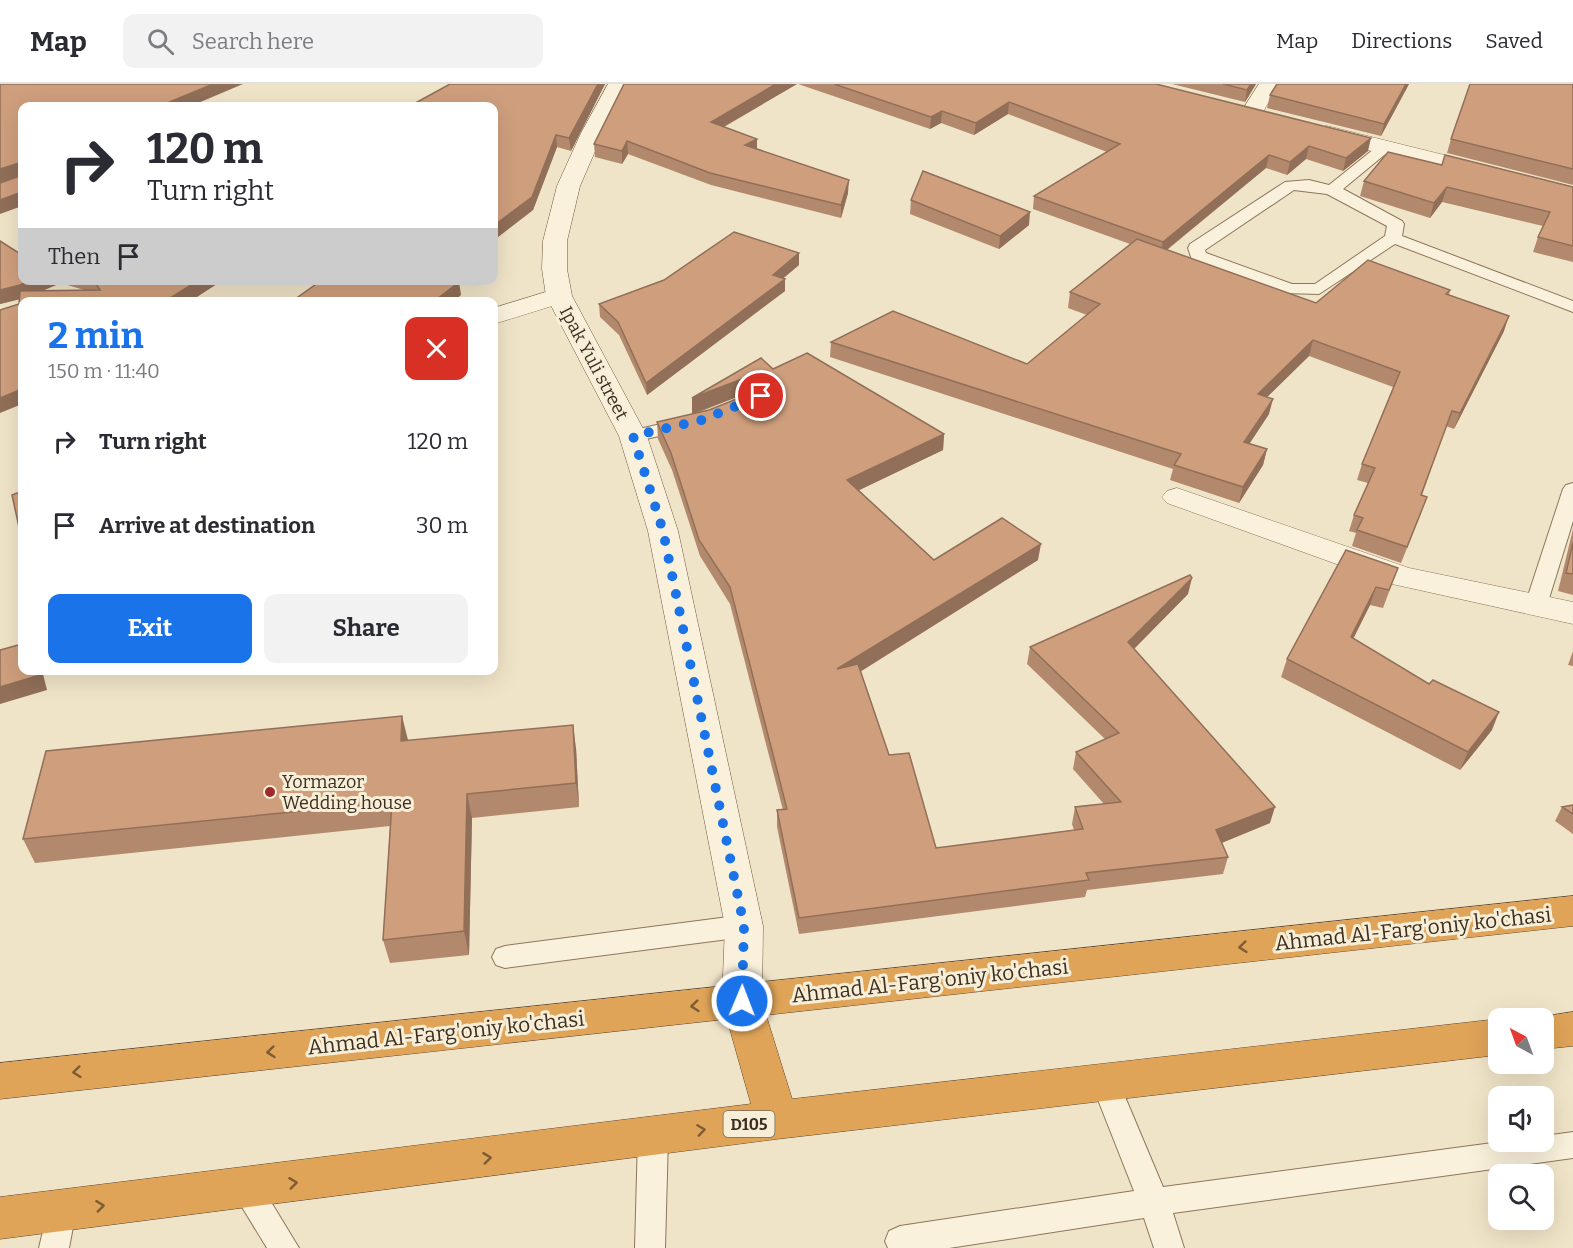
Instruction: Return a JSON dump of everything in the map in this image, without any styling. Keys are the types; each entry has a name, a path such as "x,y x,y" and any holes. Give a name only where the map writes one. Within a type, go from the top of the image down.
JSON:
{"highway":[{"name":"Ahmad Al-Farg'oniy ko'chasi","path":"0,1081 1573,911"},
{"path":"742,1001 777,1120"},
{"path":"1554,1031 1573,1029"},
{"name":"D105","path":"0,1218 58,1230 246,1189 777,1120 1488,1038"}],"main road":[{"name":"Ipak Yuli street","path":"618,84 588,139 558,219 554,280 559,296 633,436 663,531 744,926 742,1001"},
{"path":"1252,112 1269,84"},
{"path":"1229,106 1274,118"},
{"path":"1307,127 1573,194"},
{"path":"498,315 559,296"},
{"path":"1177,497 1402,577 1573,613"}],"lane":[{"path":"1332,190 1384,148"},
{"path":"1291,185 1310,185 1332,190 1396,224 1393,238 1319,289 1290,289 1198,256 1196,248 1291,185"},
{"path":"1393,238 1573,307"},
{"path":"633,436 702,420"},
{"path":"1536,605 1573,489"},
{"path":"505,957 744,926"},
{"path":"1105,1082 1154,1202 1169,1248"},
{"path":"650,1248 653,1137"},
{"path":"900,1241 1154,1202 1573,1145"},
{"path":"246,1189 284,1248"}],"building":[{"path":"0,84 213,84 170,102 18,102 18,163 0,169"},
{"path":"450,84 598,84 569,138 556,135 532,197 498,222 498,102 417,102"},
{"path":"624,84 776,84 711,122 757,139 745,145 849,180 841,205 710,173 627,141 622,151 594,144"},
{"path":"834,84 1156,84 1371,138 1346,158 1309,146 1290,162 1269,155 1163,242 1034,196 1120,144 1009,102 976,123 942,111 931,117"},
{"path":"1223,84 1251,84 1247,90"},
{"path":"1277,84 1406,84 1384,124 1270,95"},
{"path":"1470,84 1573,84 1573,169 1451,139"},
{"path":"1388,152 1442,165 1445,155 1573,187 1573,246 1538,237 1550,212 1447,187 1434,203 1364,181"},
{"path":"923,171 1030,212 1000,236 911,200"},
{"path":"18,177 18,193 0,200 0,183"},
{"path":"734,232 799,253 773,275 785,279 646,383 618,322 599,304 664,280"},
{"path":"1137,239 1316,303 1368,260 1450,290 1446,294 1509,316 1460,413 1452,411 1421,495 1427,497 1407,547 1357,530 1363,518 1354,515 1375,468 1362,464 1400,372 1313,340 1258,394 1273,399 1244,442 1267,449 1243,487 1174,465 1181,454 831,342 893,311 1027,364 1100,304 1070,292"},
{"path":"0,241 18,252 18,285 20,285 0,290"},
{"path":"97,285 191,285 172,297 20,297 20,291 100,290"},
{"path":"315,285 455,285 440,297 298,297"},
{"path":"18,304 18,391 0,398 0,310"},
{"path":"807,353 944,434 847,480 934,560 1002,518 1041,544 837,669 858,664 889,755 909,753 936,848 1083,829 1075,807 1121,802 1076,752 1119,733 1030,647 1190,575 1192,578 1128,642 1275,807 1216,830 1228,857 1086,873 1089,880 799,918 777,810 787,809 730,587 699,540 671,453 657,422 709,410 769,386 772,379 760,372 692,398 761,358 773,369"},
{"path":"18,493 18,523 12,495"},
{"path":"1573,543 1573,574 1566,573"},
{"path":"1346,550 1398,568 1389,590 1376,587 1351,637 1429,684 1433,680 1499,712 1468,752 1287,659"},
{"path":"18,645 18,675 40,675 0,687 0,650"},
{"path":"402,716 401,741 573,725 576,783 467,794 464,931 383,940 392,802 23,839 46,751"},
{"path":"1573,805 1573,814 1562,807"}],"place":[{"name":"Yormazor Wedding house","path":"270,792"}],"route":[{"path":"742,1001 744,926 663,531 633,436 702,420 761,396"}]}
